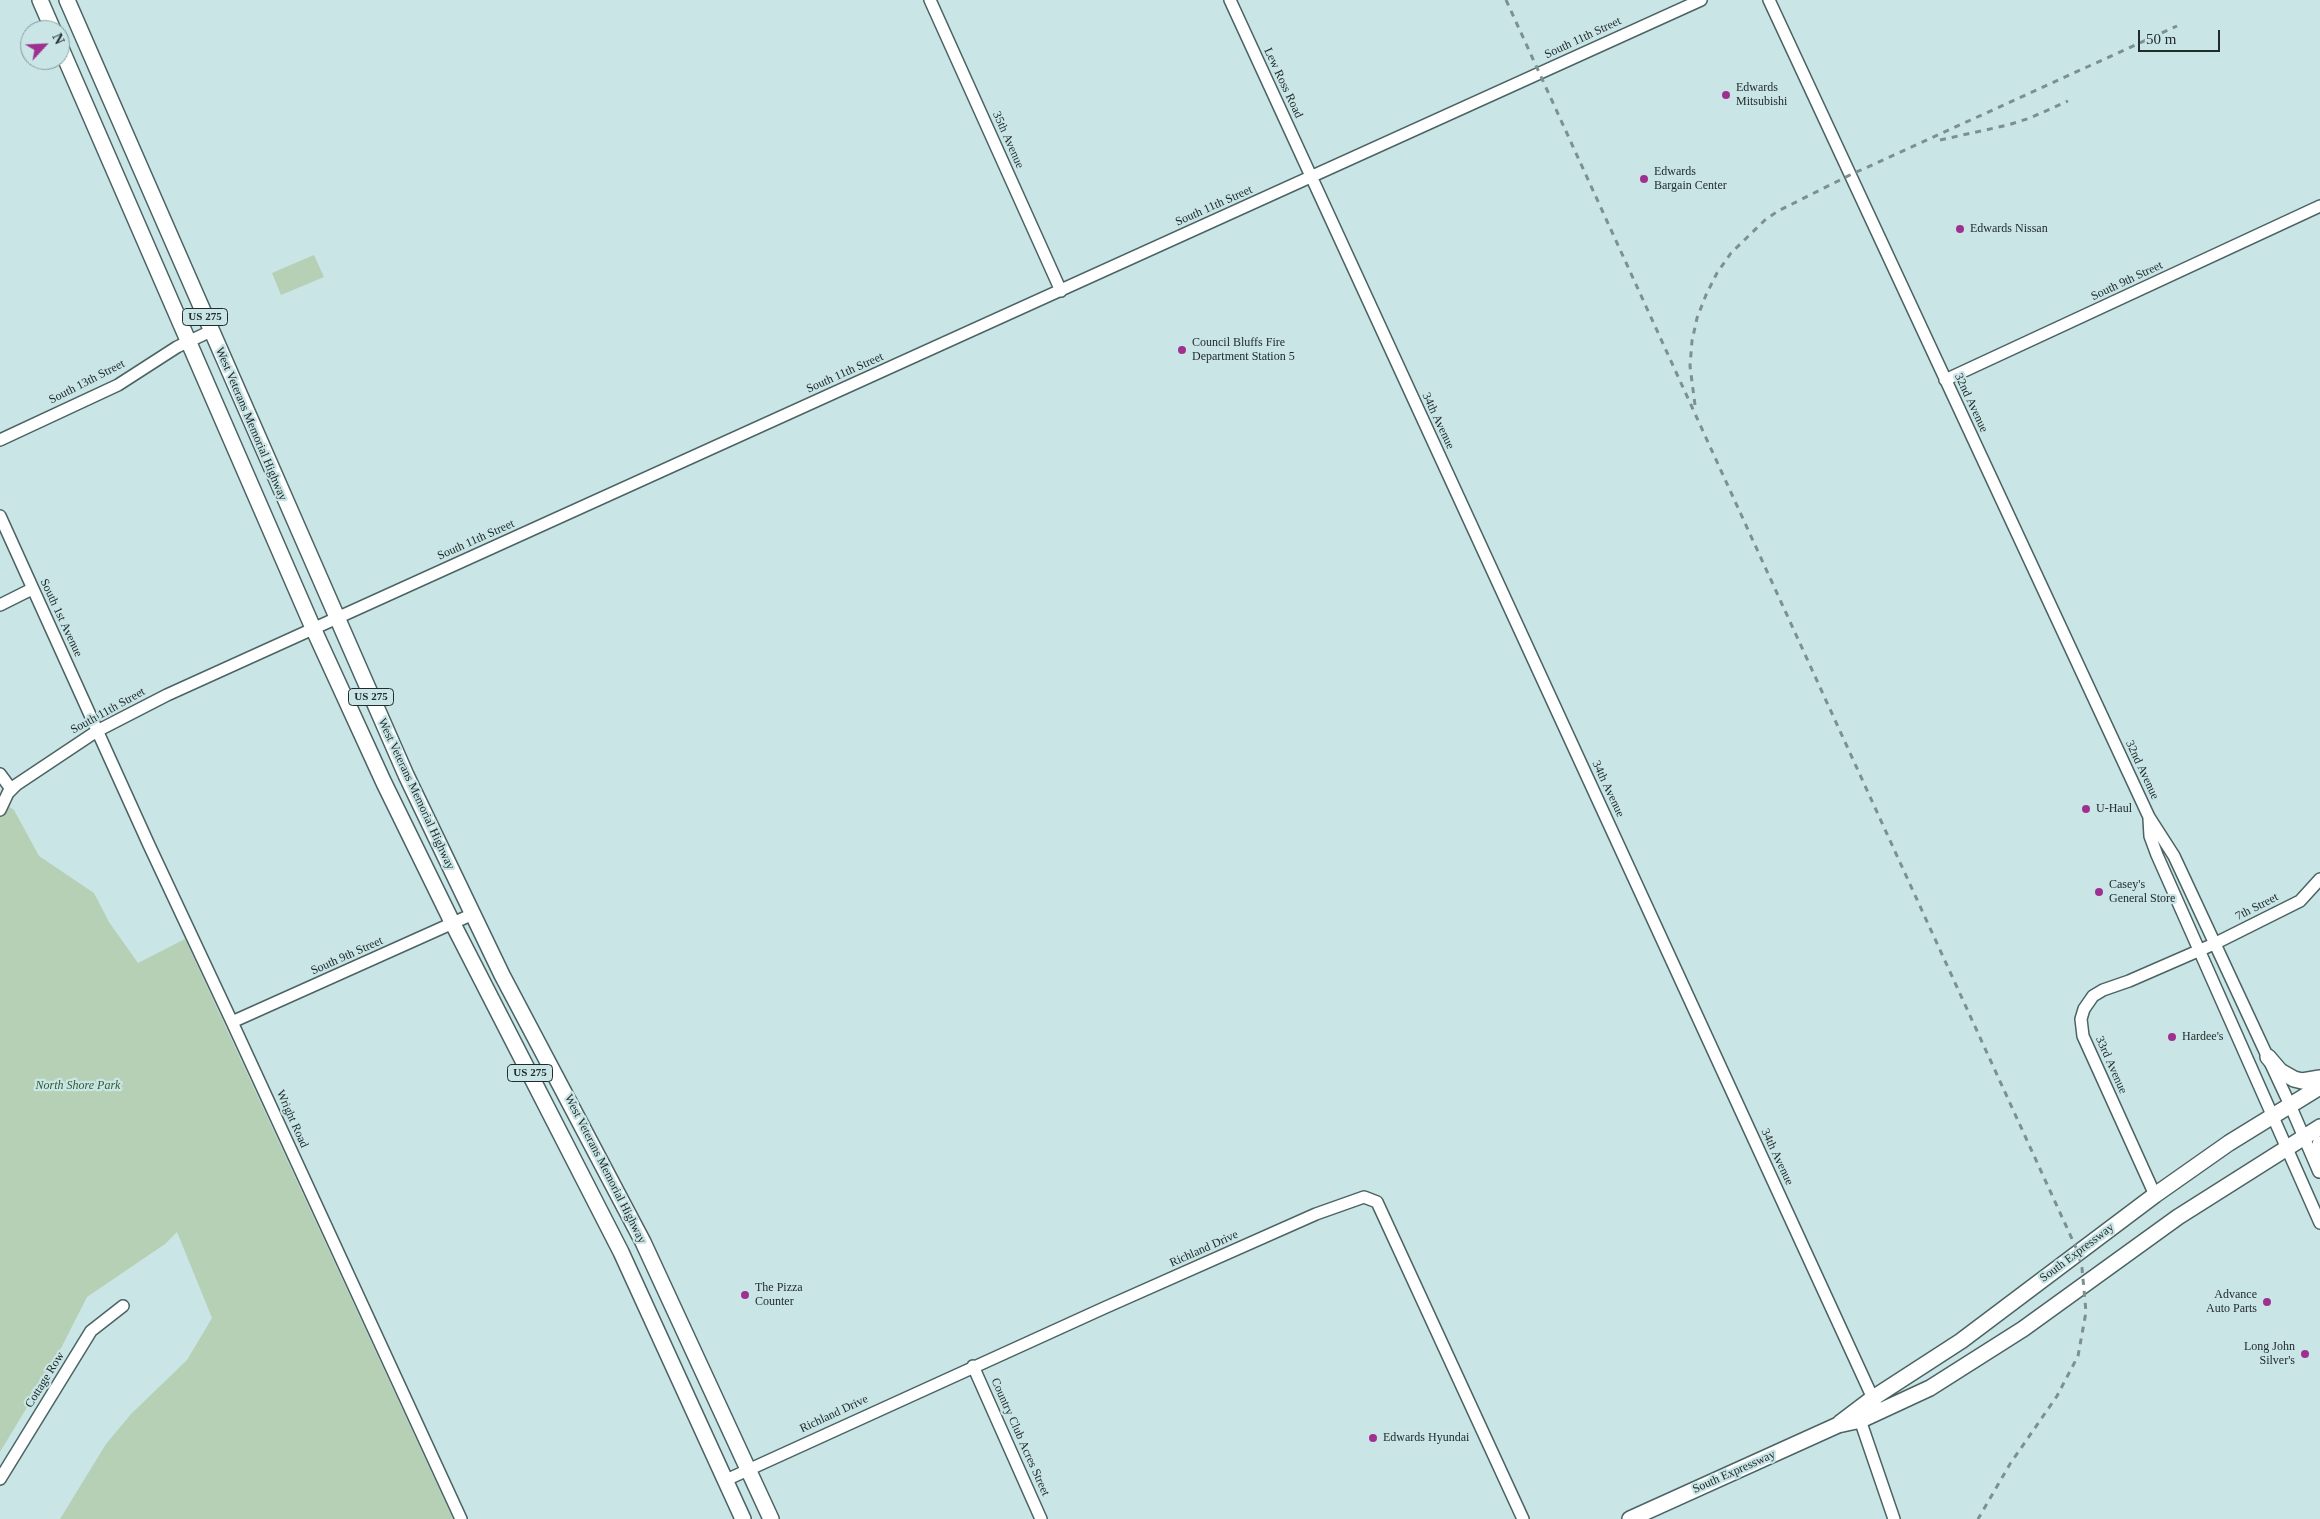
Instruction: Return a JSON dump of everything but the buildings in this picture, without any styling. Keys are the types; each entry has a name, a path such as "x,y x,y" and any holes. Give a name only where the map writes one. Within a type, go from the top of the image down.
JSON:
{"main road":[{"path":"40,0 49,20"},
{"name":"West Veterans Memorial Highway","path":"67,0 406,775 502,975 643,1242 771,1519"},
{"name":"West Veterans Memorial Highway","path":"70,69 313,628 384,783 453,924 621,1252 743,1519"},
{"path":"2268,1057 2280,1070 2294,1079 2320,1078"},
{"name":"South Expressway","path":"1630,1519 1838,1425 1875,1405 2155,1195 2229,1143 2320,1087"},
{"name":"South Expressway","path":"1875,1405 1930,1388 2024,1329 2178,1217 2320,1126"},
{"path":"2320,1144 2320,1169"}],"street":[{"name":"35th Avenue","path":"930,0 1060,290"},
{"name":"Lew Ross Road","path":"1230,0 1312,178"},
{"name":"South 11th Street","path":"11,789 97,731 167,695 1060,290 1312,178 1701,0"},
{"name":"32nd Avenue","path":"1768,0 2149,817 2174,856 2290,1104 2320,1175"},
{"name":"34th Avenue","path":"1312,178 1875,1405"},
{"name":"South 9th Street","path":"1945,380 2320,206"},
{"name":"South 13th Street","path":"0,440 118,384 189,340 211,331"},
{"name":"South 1st Avenue","path":"0,516 97,731"},
{"path":"0,605 32,589"},
{"name":"Wright Road","path":"97,731 460,1519"},
{"path":"0,774 11,789 0,810"},
{"name":"32nd Avenue","path":"2149,817 2150,836 2273,1115 2285,1148 2320,1223"},
{"name":"7th Street","path":"2199,950 2300,901 2320,879"},
{"name":"South 9th Street","path":"232,1022 473,914"},
{"name":"33rd Avenue","path":"2155,1195 2083,1036 2081,1019 2087,1003 2103,990 2129,982 2199,950"},
{"name":"Richland Drive","path":"726,1480 973,1366 1316,1214 1350,1200 1364,1197 1377,1202 1523,1519"},
{"name":"Cottage Row","path":"0,1479 91,1331 123,1306"},
{"name":"Country Club Acres Street","path":"973,1366 1041,1519"},
{"path":"1858,1415 1894,1519"}],"green space":[{"path":"314,255 324,277 281,295 272,273"},
{"name":"North Shore Park","path":"0,800 14,810 39,856 94,893 109,922 138,963 185,939 453,1519 60,1519 106,1444 131,1414 187,1360 212,1318 177,1232 165,1244 87,1297 52,1366 0,1452"}],"railway":[{"path":"1506,0 2078,1252 2082,1268 2086,1312 2078,1356 2057,1396 2010,1464 1978,1519"},
{"path":"1695,405 1690,366 1692,341 1697,318 1717,273 1731,253 1765,220 1778,211 1850,175 2177,26"},
{"path":"1940,140 2008,125 2030,118 2068,101"}],"place":[{"name":"Edwards Mitsubishi","path":"1726,95"},
{"name":"Edwards Bargain Center","path":"1644,179"},
{"name":"Edwards Nissan","path":"1960,229"},
{"name":"Council Bluffs Fire Department Station 5","path":"1182,350"},
{"name":"U-Haul","path":"2086,809"},
{"name":"Casey's General Store","path":"2099,892"},
{"name":"Hardee's","path":"2172,1037"},
{"name":"The Pizza Counter","path":"745,1295"},
{"name":"Advance Auto Parts","path":"2267,1302"},
{"name":"Long John Silver's","path":"2305,1354"},
{"name":"Edwards Hyundai","path":"1373,1438"}]}
